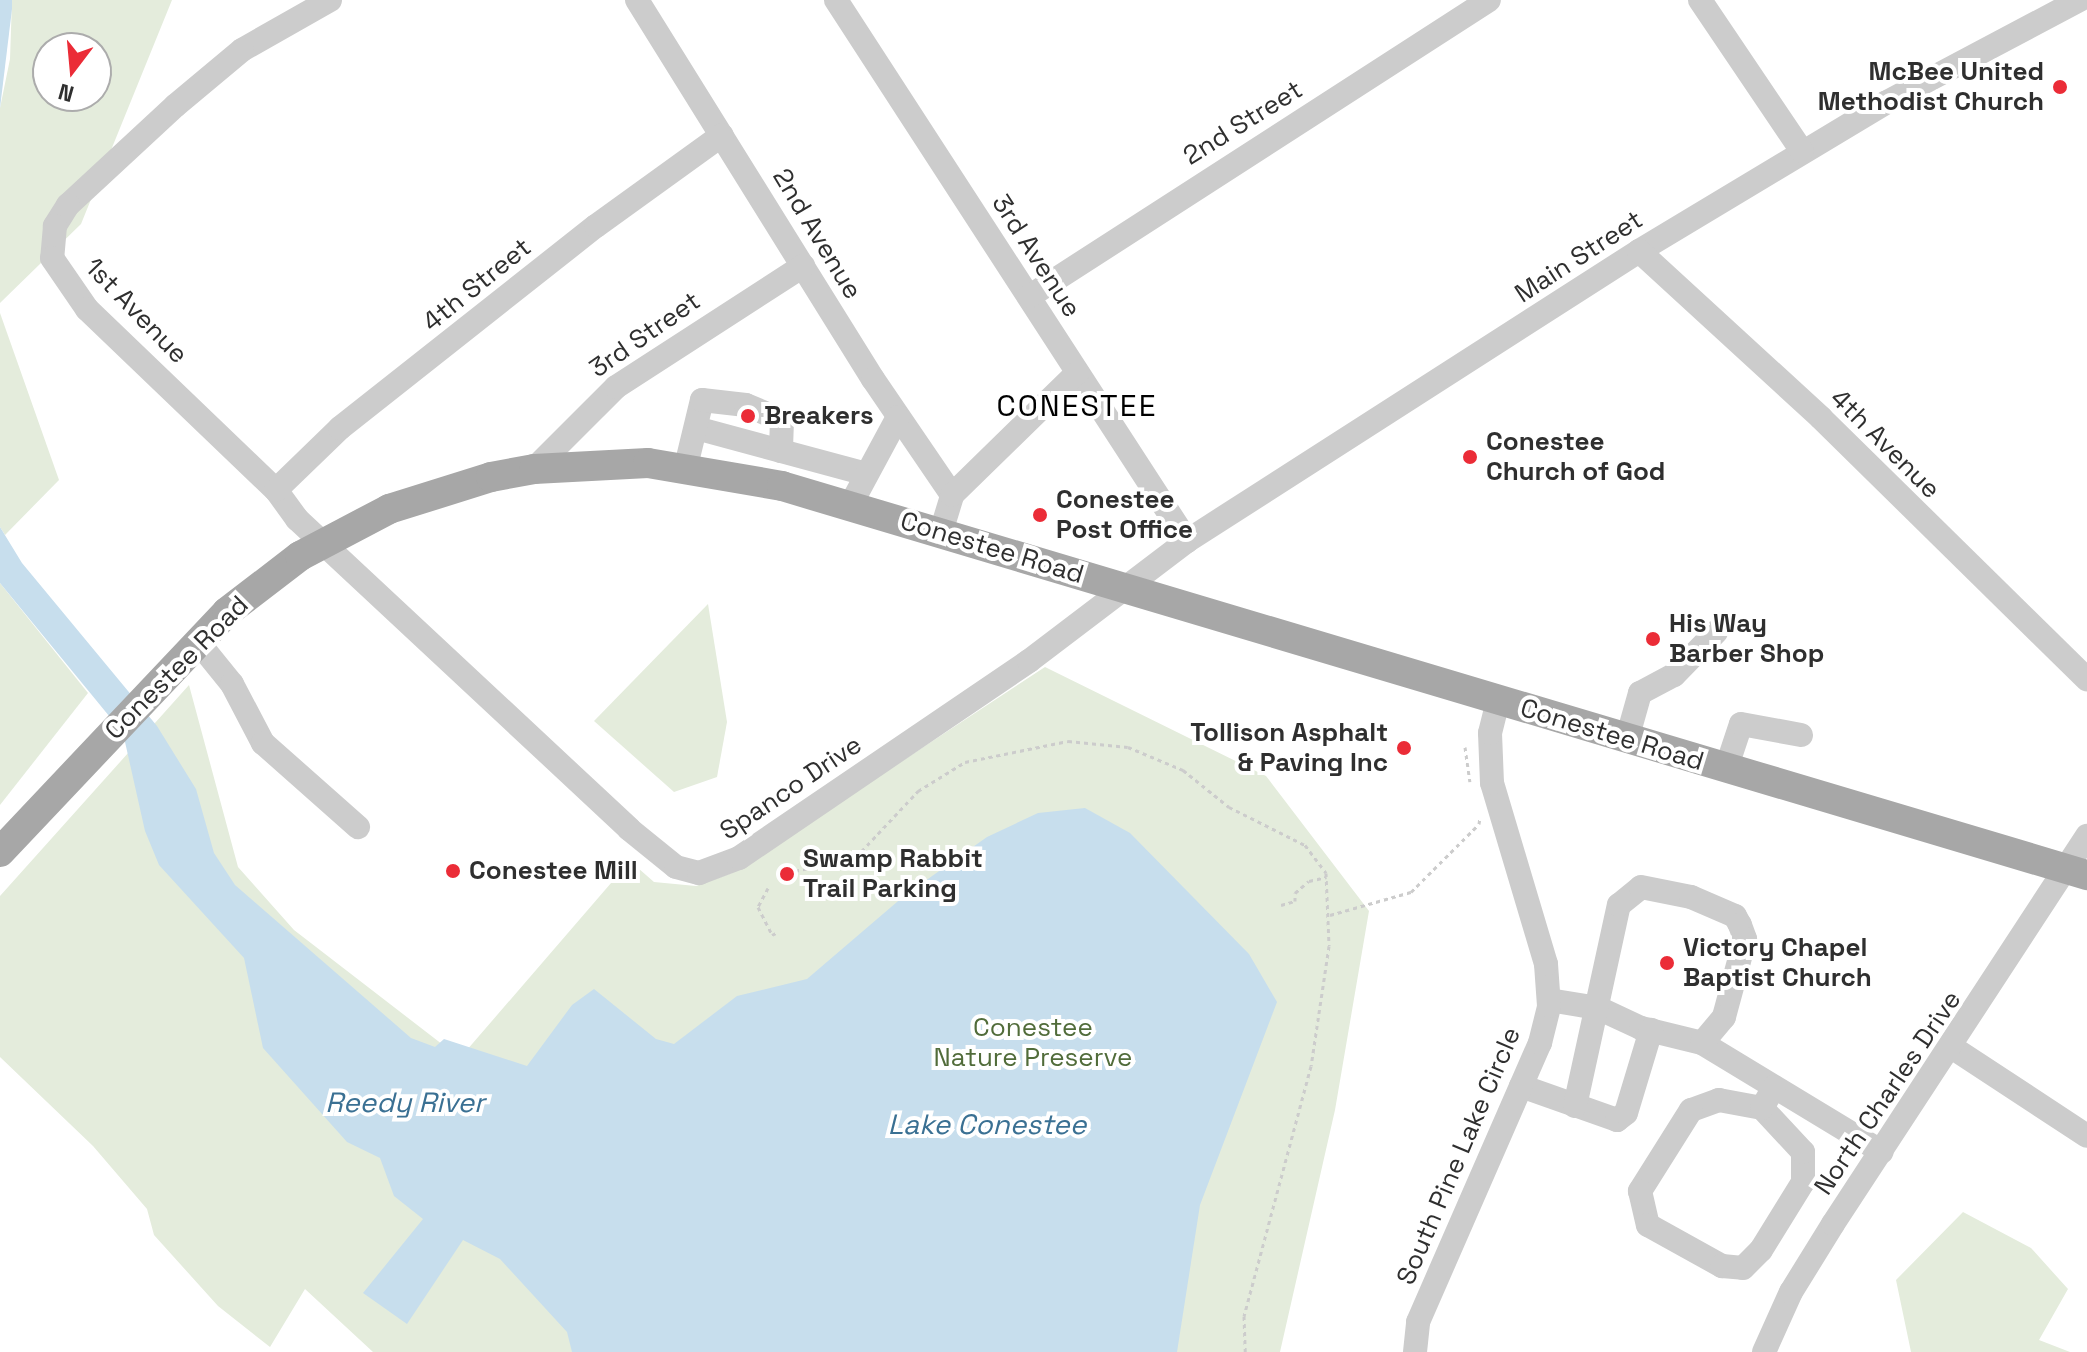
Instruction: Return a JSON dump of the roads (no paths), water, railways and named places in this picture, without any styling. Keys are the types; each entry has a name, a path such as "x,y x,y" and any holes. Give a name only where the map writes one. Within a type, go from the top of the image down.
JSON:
{"main road":[{"name":"Conestee Road","path":"0,852 188,652 256,589 324,542 437,491 534,469 609,463 686,466 850,506 2076,872"}],"street":[{"name":"1st Avenue","path":"324,542 297,519 276,490 87,309 58,270 51,242 68,205 214,71 330,0"},
{"name":"3rd Avenue","path":"836,0 1187,541"},
{"name":"2nd Street","path":"1030,296 1489,0"},
{"path":"1700,0 1802,151"},
{"name":"Main Street","path":"1124,589 1187,541 1639,251 1802,151 2080,0"},
{"name":"2nd Avenue","path":"643,2 803,266 898,417 952,495"},
{"name":"4th Street","path":"276,490 340,428 596,226 722,135"},
{"name":"4th Avenue","path":"1639,251 1821,418 2087,679"},
{"name":"3rd Street","path":"534,469 616,387 803,266"},
{"path":"941,532 952,495 1077,373"},
{"path":"686,466 702,400 746,405 782,420 781,451"},
{"path":"850,506 898,417"},
{"path":"696,428 866,474"},
{"name":"Spanco Drive","path":"324,542 629,829 676,867 699,873 739,858 1029,661 1124,589"},
{"path":"1627,739 1640,693 1674,675 1716,632"},
{"path":"188,652 232,684 263,743 358,827"},
{"name":"South Pine Lake Circle","path":"1415,1352 1418,1322 1542,1035 1549,1000 1546,964 1492,783 1490,733 1498,701"},
{"path":"1726,769 1741,724 1801,735"},
{"name":"North Charles Drive","path":"1764,1352 1791,1292 1882,1152 2076,872 2087,836"},
{"path":"1575,1106 1619,905 1629,893 1641,887 1691,897 1735,916 1745,939 1724,1017 1702,1043"},
{"path":"1549,1000 1598,1008 1657,1032 1702,1043 1768,1098 1882,1152"},
{"path":"1521,1086 1617,1120 1626,1113 1657,1032"},
{"path":"1953,1048 2087,1136"},
{"path":"1768,1098 1803,1152 1803,1182 1761,1250 1743,1268 1722,1266 1648,1225 1640,1191 1691,1110 1719,1100 1768,1098"}],"water":[{"path":"0,0 12,0 12,9 0,108"},
{"name":"Lake Conestee","path":"0,527 22,563 157,726 196,789 214,853 235,885 411,1038 435,1047 444,1039 527,1066 572,1005 594,989 656,1039 674,1044 737,996 807,979 904,896 987,837 1038,813 1085,808 1130,833 1249,954 1277,1002 1200,1205 1177,1352 572,1352 567,1332 500,1259 463,1240 407,1324 363,1293 423,1219 394,1196 380,1158 347,1142 263,1048 244,958 159,865 145,831 123,733 0,583"}],"place":[{"name":"McBee United Methodist Church","path":"2060,87"},
{"name":"Breakers","path":"748,416"},
{"name":"Conestee Church of God","path":"1470,457"},
{"name":"Conestee Post Office","path":"1040,515"},
{"name":"His Way Barber Shop","path":"1653,639"},
{"name":"Tollison Asphalt & Paving Inc","path":"1404,748"},
{"name":"Conestee Mill","path":"453,871"},
{"name":"Swamp Rabbit Trail Parking","path":"787,874"},
{"name":"Victory Chapel Baptist Church","path":"1667,963"}],"district":[{"name":"CONESTEE","path":"1077,406"}],"park label":[{"name":"Conestee Nature Preserve","path":"1033,1043"}],"water label":[{"name":"Reedy River","path":"405,1102"}]}
